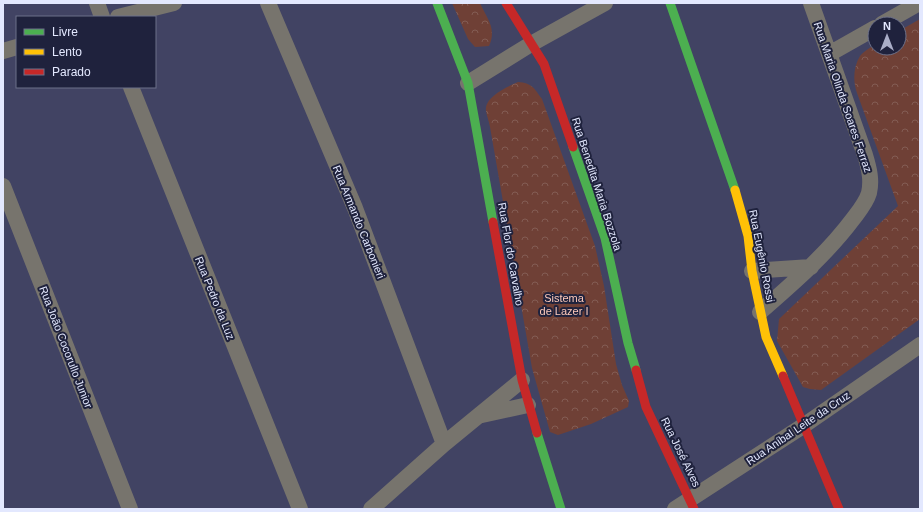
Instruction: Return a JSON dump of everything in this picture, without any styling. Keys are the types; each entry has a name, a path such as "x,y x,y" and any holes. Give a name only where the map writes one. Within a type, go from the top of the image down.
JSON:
{"street":[{"path":"97,3 102,16"},
{"path":"122,16 174,3"},
{"name":"Rua Armando Carbonieri","path":"268,3 355,208 444,444"},
{"name":"Rua Flor do Carvalho","path":"437,3 468,83 522,380 528,405 561,509"},
{"name":"Rua Benedita Maria Bozzola","path":"506,3 544,64 605,238 628,343 646,407"},
{"path":"468,83 531,44 605,3"},
{"name":"Rua Eugênio Rossi","path":"670,3 735,189 748,236 752,271 766,337 839,509"},
{"name":"Rua Maria Olinda Soares Ferraz","path":"760,312 811,267 838,240 863,206 868,195 870,184 869,169 865,155 811,3"},
{"path":"896,16 919,3"},
{"path":"829,54 867,33"},
{"path":"3,51 16,47"},
{"name":"Rua Pedro da Luz","path":"131,88 300,509"},
{"name":"Rua João Cocorullo Junior","path":"3,186 130,509"},
{"path":"752,271 811,267"},
{"name":"Rua Aníbal Leite da Cruz","path":"675,509 692,504 803,426 918,352"},
{"path":"372,509 444,444 522,380"},
{"path":"479,416 528,405"},
{"name":"Rua José Alves","path":"646,407 692,504"}],"green space":[{"path":"452,3 480,3 492,29 489,46 475,47 468,39"},
{"path":"920,19 920,319 821,390 810,389 803,387 777,341 779,319 898,206 856,89 854,74 861,54 867,50 867,56 907,56 907,26"},
{"name":"Sistema de Lazer I","path":"518,82 530,85 542,99 595,246 604,286 616,364 622,385 629,401 628,407 591,424 558,435 550,432 532,368 486,111 486,106 492,97"}],"traffic: fast":[{"path":"437,3 468,83 493,222"},
{"path":"670,3 735,190"},
{"path":"573,147 605,238 628,343 636,370"},
{"path":"537,433 561,509"}],"traffic: slow":[{"path":"735,190 748,236 752,271 766,337 783,376"}],"traffic: jam":[{"path":"506,3 544,64 573,147"},
{"path":"493,222 522,380 537,433"},
{"path":"636,370 646,407 694,509"},
{"path":"783,376 839,509"}]}
